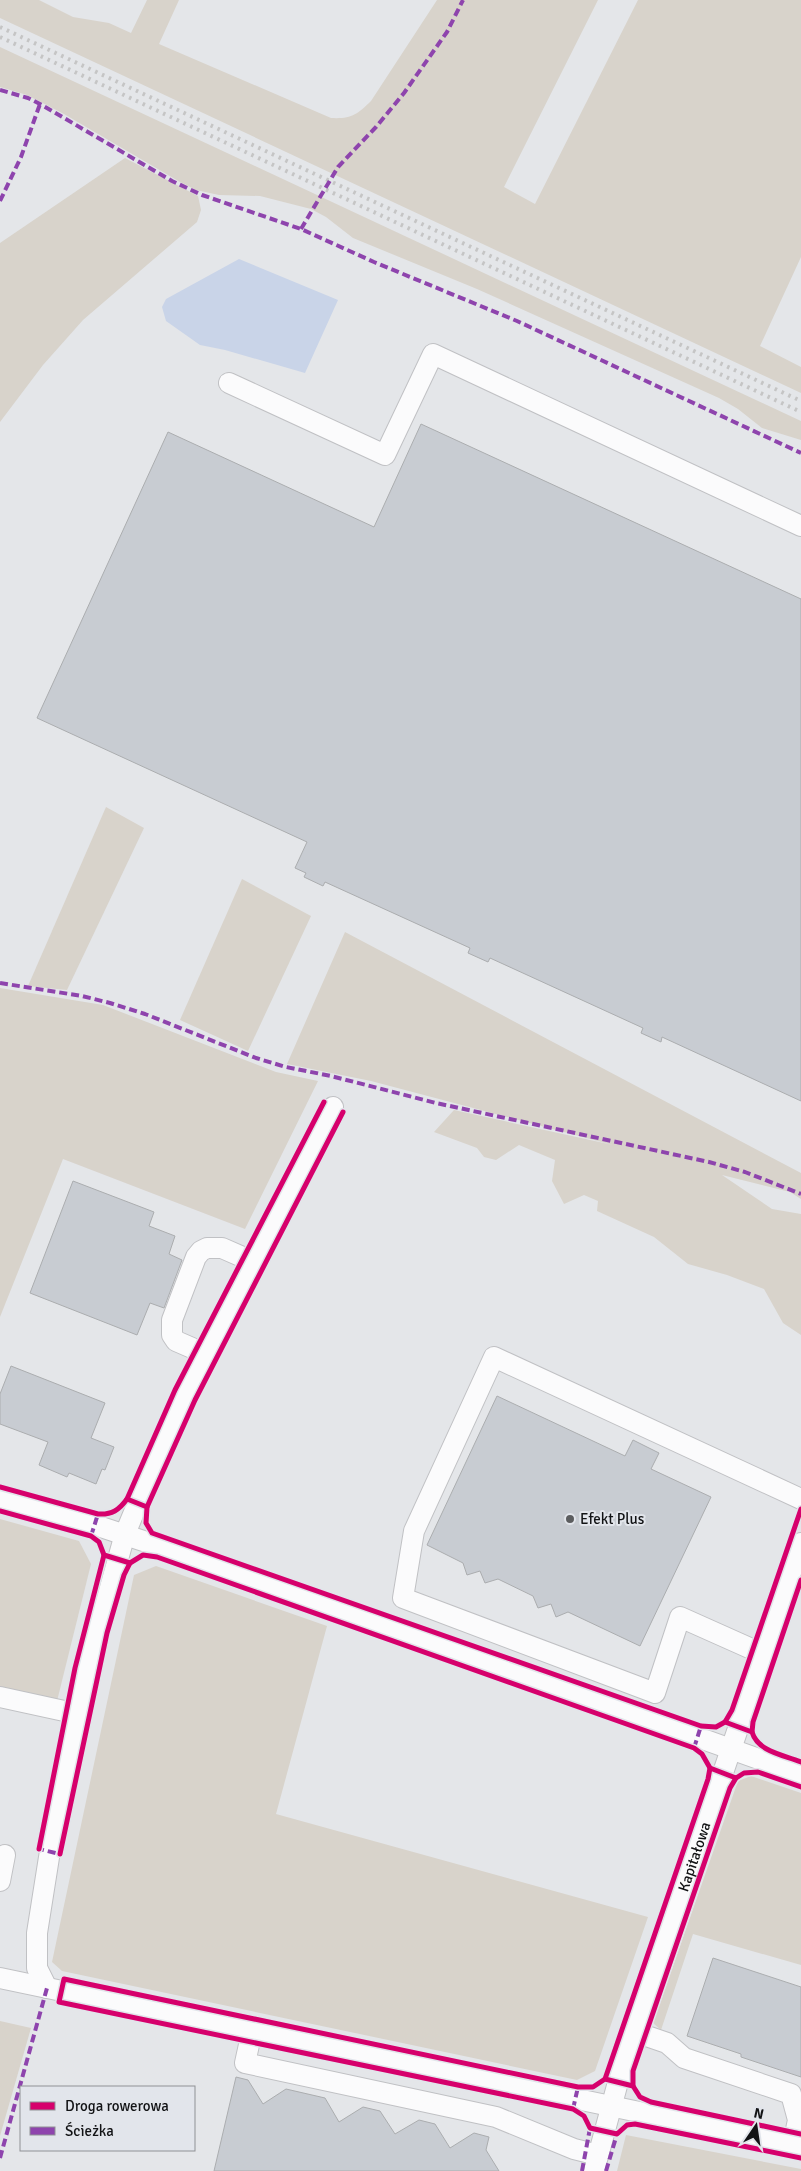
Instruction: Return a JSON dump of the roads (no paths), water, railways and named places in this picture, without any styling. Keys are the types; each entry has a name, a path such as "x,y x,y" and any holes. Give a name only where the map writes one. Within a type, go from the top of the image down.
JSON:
{"street":[{"path":"229,384 385,454 434,354 801,526"},
{"path":"47,1988 37,1968 37,1933 50,1851 96,1630 125,1534 166,1435 333,1107"},
{"path":"206,1354 176,1341 171,1328 172,1320 196,1257 207,1248 215,1247 222,1248 254,1262"},
{"path":"763,1654 680,1617 655,1693 403,1598 414,1530 494,1357 801,1498"},
{"path":"0,1498 125,1534 801,1774"},
{"name":"Kapitałowa","path":"596,2163 610,2106 763,1654 795,1579 801,1543"},
{"path":"0,1697 78,1714"},
{"path":"0,1881 6,1855"},
{"path":"0,1978 797,2145 798,2120 791,2094 684,2058 667,2043 635,2032"},
{"path":"252,2031 245,2063 496,2117 574,2149 596,2163"}],"water":[{"path":"239,259 338,300 305,373 225,350 200,345 166,321 162,307 166,299"}],"railway":[{"path":"0,27 801,401"},
{"path":"0,37 801,412"}],"place":[{"name":"Efekt Plus","path":"570,1519"}]}
